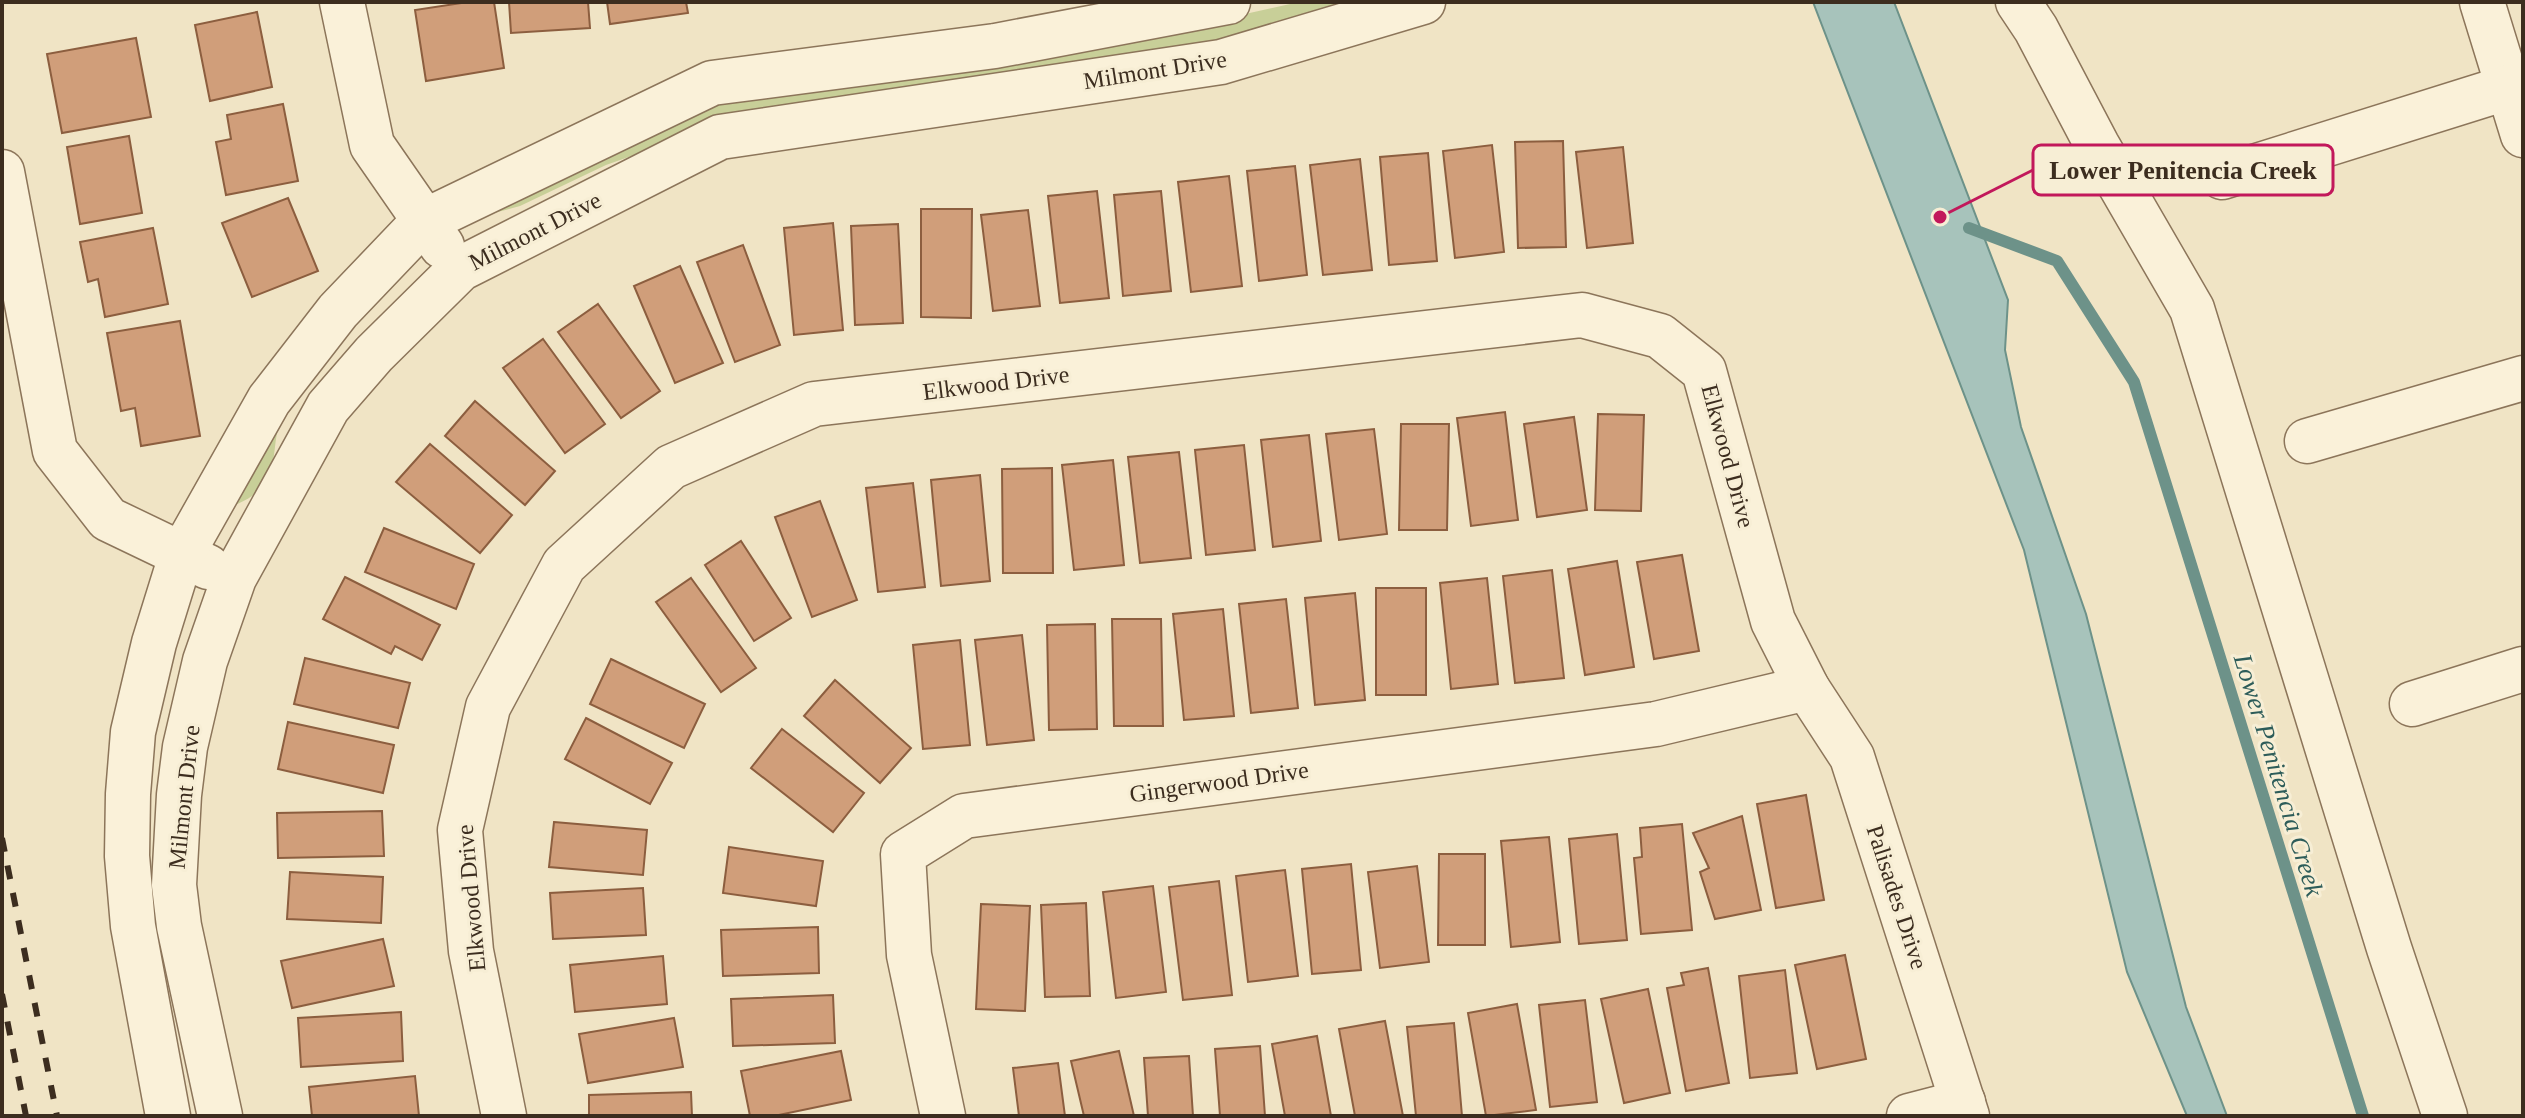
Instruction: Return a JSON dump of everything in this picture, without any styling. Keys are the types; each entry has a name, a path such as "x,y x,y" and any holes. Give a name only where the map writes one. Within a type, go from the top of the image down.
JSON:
{"street":[{"path":"342,2 372,145 423,222 460,269"},
{"name":"Milmont Drive","path":"168,1116 133,926 127,856 133,732 154,643 181,556 269,400 338,311 423,222 712,83 995,46 1228,2"},
{"name":"Milmont Drive","path":"220,1116 179,926 174,885 185,747 205,661 234,578 328,407 374,354 460,269 720,137 1221,62 1423,2"},
{"path":"2018,2 2192,309 2389,948 2445,1116"},
{"path":"2482,2 2516,86 2523,135"},
{"path":"2222,177 2516,86"},
{"path":"2,172 55,451 108,519 181,556 234,578"},
{"name":"Elkwood Drive","path":"504,1116 471,951 460,830 488,707 564,565 671,467 814,404 1582,315 1660,336 1704,371 1773,621 1807,688"},
{"path":"2307,441 2523,378"},
{"path":"2412,704 2523,669"},
{"name":"Palisades Drive","path":"1807,688 1852,757 1965,1109"},
{"name":"Gingerwood Drive","path":"943,1116 909,955 903,854 964,816 1656,724 1807,688"},
{"path":"1909,1116 1965,1109"}],"green space":[{"path":"1299,2 1377,2 1254,34 671,142 606,165 520,206 483,216 731,98 1205,23"},
{"path":"384,284 389,285 390,289 318,365 283,416 271,470 263,486 249,498 220,510 229,485 285,395 342,325"}],"water":[{"path":"1813,2 1894,2 2008,300 2005,350 2021,427 2086,614 2186,1007 2227,1116 2187,1116 2127,972 2024,550"}],"building":[{"path":"468,2 494,2 504,68 426,81 415,10"},
{"path":"509,2 588,2 590,28 511,33"},
{"path":"607,2 686,2 688,13 610,24"},
{"path":"257,12 272,87 210,101 195,25"},
{"path":"136,38 151,117 62,133 47,54"},
{"path":"283,104 298,181 226,195 216,142 231,139 227,115"},
{"path":"129,136 142,213 80,224 67,147"},
{"path":"1563,141 1566,247 1518,248 1515,142"},
{"path":"1492,145 1504,252 1455,258 1443,151"},
{"path":"1623,147 1633,243 1587,248 1576,152"},
{"path":"1428,153 1437,261 1389,265 1380,157"},
{"path":"1360,159 1372,270 1323,275 1310,165"},
{"path":"1295,166 1307,275 1259,281 1247,171"},
{"path":"1229,176 1242,286 1191,292 1178,182"},
{"path":"1097,191 1109,298 1060,303 1048,196"},
{"path":"1161,191 1171,291 1123,296 1114,195"},
{"path":"288,198 318,271 252,297 222,223"},
{"path":"921,209 972,209 971,318 921,317"},
{"path":"1028,210 1040,306 993,311 981,215"},
{"path":"833,223 843,330 794,335 784,228"},
{"path":"898,224 903,323 855,325 851,226"},
{"path":"153,228 168,304 105,317 98,279 88,282 80,242"},
{"path":"743,245 780,345 735,362 697,262"},
{"path":"680,266 723,363 675,383 634,286"},
{"path":"598,304 660,391 621,418 558,332"},
{"path":"180,321 200,436 141,446 135,408 121,411 107,333"},
{"path":"543,339 605,424 565,453 503,368"},
{"path":"475,401 555,471 525,505 445,436"},
{"path":"1505,412 1518,520 1471,526 1457,418"},
{"path":"1598,414 1644,415 1641,511 1595,510"},
{"path":"1574,417 1587,510 1537,517 1524,424"},
{"path":"1401,424 1449,424 1447,530 1399,530"},
{"path":"1374,429 1387,534 1339,540 1326,434"},
{"path":"1309,435 1321,541 1273,547 1261,440"},
{"path":"430,444 512,515 480,553 396,482"},
{"path":"1244,445 1255,550 1206,555 1195,450"},
{"path":"1179,452 1191,558 1140,563 1128,457"},
{"path":"1113,460 1124,565 1074,570 1062,465"},
{"path":"1052,468 1053,573 1003,573 1002,469"},
{"path":"980,475 990,581 941,586 931,480"},
{"path":"913,483 925,587 878,592 866,488"},
{"path":"820,501 857,600 812,617 775,517"},
{"path":"384,528 474,564 456,609 365,572"},
{"path":"741,541 791,618 754,641 705,565"},
{"path":"1682,555 1699,651 1654,659 1637,562"},
{"path":"1617,561 1634,667 1585,675 1568,569"},
{"path":"1552,570 1564,678 1515,683 1503,576"},
{"path":"345,577 440,625 422,660 395,646 391,654 323,619"},
{"path":"691,578 756,668 721,692 656,602"},
{"path":"1487,578 1498,684 1451,689 1440,583"},
{"path":"1376,588 1426,588 1426,695 1376,695"},
{"path":"1355,593 1365,700 1315,705 1305,598"},
{"path":"1286,599 1298,708 1251,713 1239,604"},
{"path":"1223,609 1234,716 1184,720 1173,614"},
{"path":"1112,619 1161,619 1163,726 1114,726"},
{"path":"1095,624 1097,729 1049,730 1047,625"},
{"path":"1022,635 1034,740 987,745 975,640"},
{"path":"960,640 970,745 923,749 913,645"},
{"path":"305,658 410,683 398,728 294,704"},
{"path":"611,659 705,704 684,748 590,704"},
{"path":"835,680 911,748 880,783 804,716"},
{"path":"586,718 672,763 650,804 565,759"},
{"path":"288,722 394,745 383,793 278,769"},
{"path":"782,729 864,793 833,832 751,768"},
{"path":"1806,795 1824,900 1776,908 1757,804"},
{"path":"382,811 384,856 278,858 277,813"},
{"path":"1742,816 1761,910 1715,919 1700,872 1709,868 1693,833"},
{"path":"554,822 647,830 643,875 549,867"},
{"path":"1682,824 1692,930 1641,934 1634,858 1642,857 1640,828"},
{"path":"1617,834 1627,940 1579,944 1569,839"},
{"path":"1549,837 1560,942 1511,947 1501,841"},
{"path":"729,847 823,861 816,906 723,893"},
{"path":"1439,854 1485,854 1485,945 1438,945"},
{"path":"1351,864 1361,970 1312,974 1302,869"},
{"path":"1417,866 1429,962 1380,968 1368,872"},
{"path":"1285,870 1298,976 1248,982 1236,876"},
{"path":"290,872 383,877 381,923 287,919"},
{"path":"1219,881 1232,995 1183,1000 1169,887"},
{"path":"1153,886 1166,992 1116,998 1103,892"},
{"path":"643,888 646,935 553,939 550,893"},
{"path":"1086,903 1090,996 1045,997 1041,905"},
{"path":"981,904 1030,906 1025,1011 976,1009"},
{"path":"818,927 819,973 723,976 721,930"},
{"path":"383,939 394,986 292,1008 281,961"},
{"path":"1845,955 1866,1059 1817,1069 1795,965"},
{"path":"663,956 667,1004 575,1012 570,965"},
{"path":"1708,968 1729,1083 1686,1091 1667,988 1684,985 1681,973"},
{"path":"1785,970 1797,1073 1750,1078 1739,976"},
{"path":"1648,989 1670,1093 1624,1103 1601,999"},
{"path":"833,995 835,1043 733,1046 731,999"},
{"path":"1585,1000 1597,1102 1550,1107 1539,1005"},
{"path":"1517,1004 1536,1110 1486,1116 1468,1013"},
{"path":"401,1012 403,1061 301,1067 298,1018"},
{"path":"674,1018 683,1067 588,1083 579,1034"},
{"path":"1385,1021 1403,1116 1355,1116 1339,1029"},
{"path":"1454,1023 1462,1116 1416,1116 1407,1027"},
{"path":"1317,1036 1331,1116 1285,1116 1272,1044"},
{"path":"1260,1046 1265,1116 1220,1116 1215,1049"},
{"path":"841,1051 851,1100 774,1116 750,1116 741,1071"},
{"path":"1119,1051 1134,1116 1084,1116 1071,1061"},
{"path":"1189,1056 1193,1116 1148,1116 1144,1058"},
{"path":"1058,1063 1065,1116 1019,1116 1013,1068"},
{"path":"415,1076 419,1116 312,1116 309,1087"},
{"path":"691,1092 692,1116 589,1116 589,1095"}],"waterway":[{"name":"Lower Penitencia Creek","path":"1969,228 2057,261 2134,382 2363,1116"}],"railway":[{"path":"2,838 57,1116"},
{"path":"2,994 26,1116"}],"place":[{"name":"Lower Penitencia Creek","path":"1940,217"}]}
